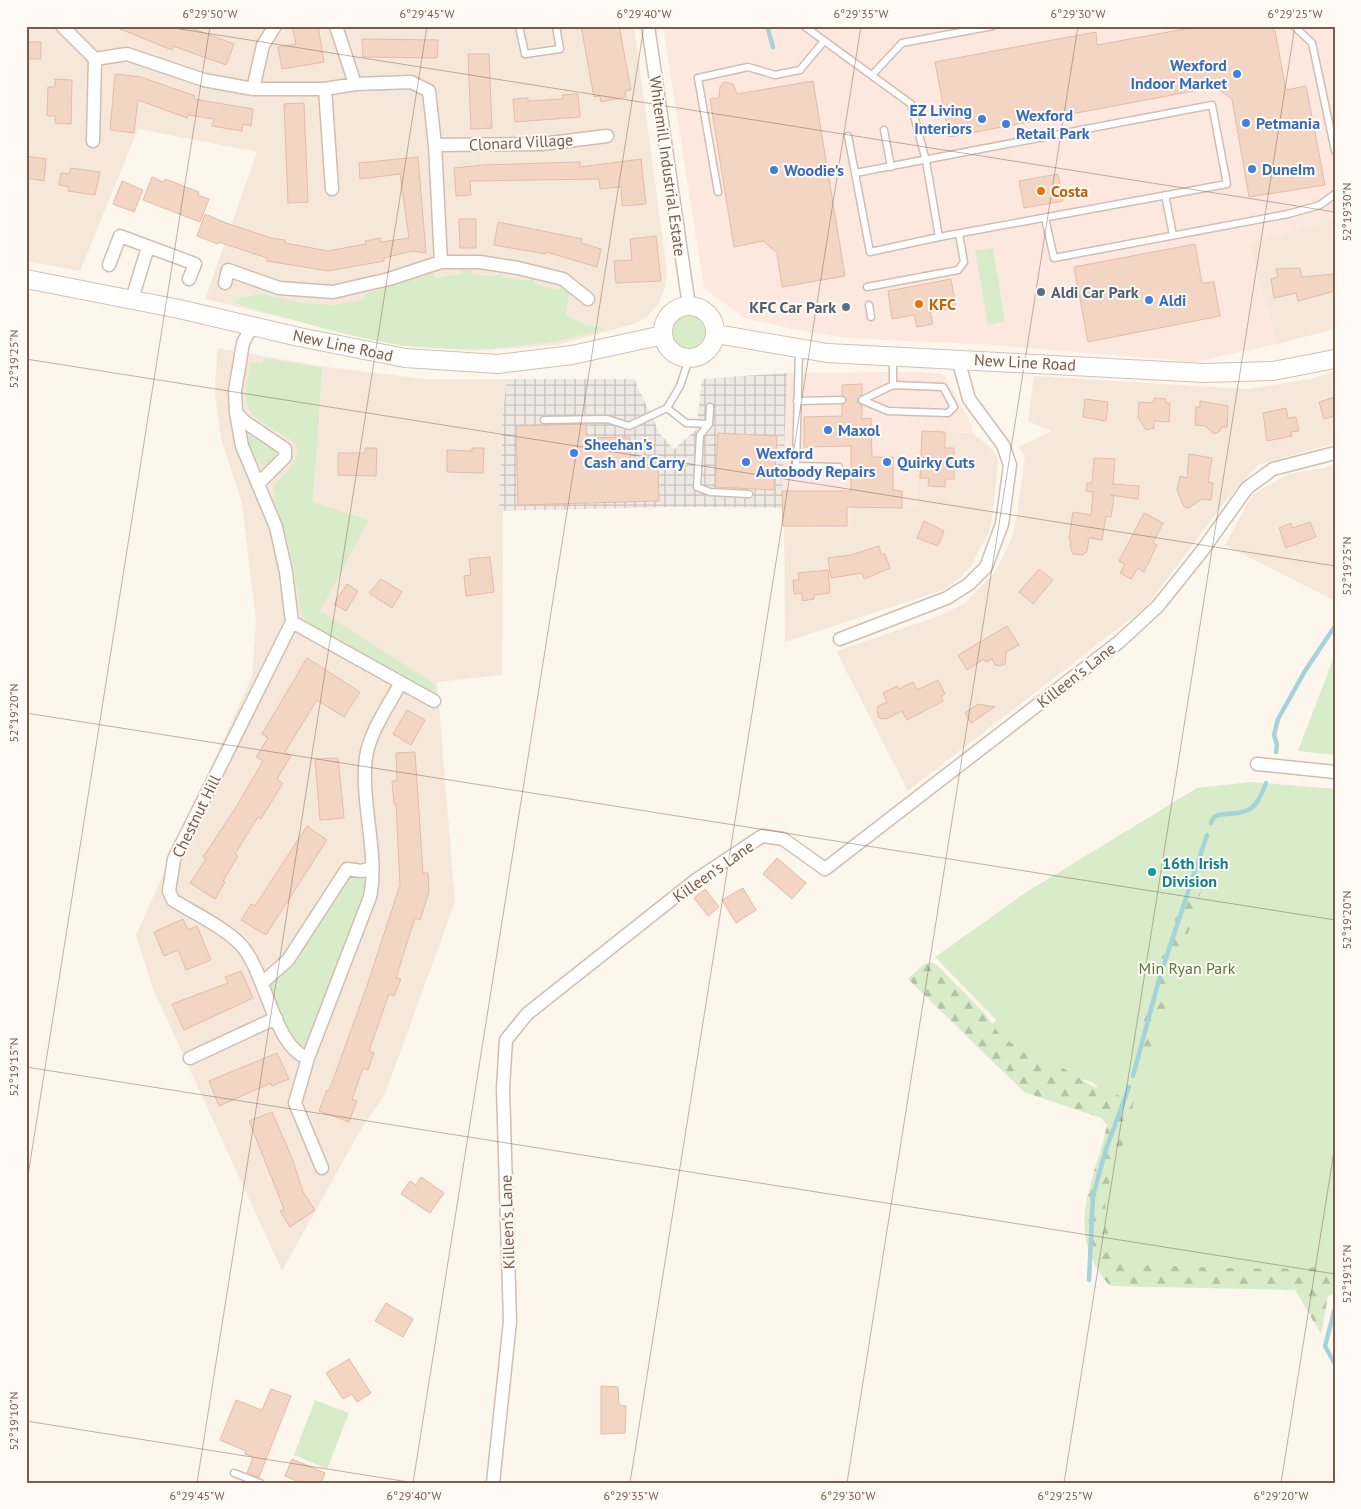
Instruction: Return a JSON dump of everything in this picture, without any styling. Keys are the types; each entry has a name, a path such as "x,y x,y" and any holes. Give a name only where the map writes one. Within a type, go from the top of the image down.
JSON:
{"main road":[{"name":"New Line Road","path":"26,279 132,299 405,358 498,364 581,353 663,335"},
{"path":"688,306 704,310 711,317 716,334 710,350 703,356 689,359 677,356 670,351 663,335 666,319 672,312 688,306"},
{"name":"New Line Road","path":"716,334 827,353 1204,373 1273,371 1335,359"}],"street":[{"path":"62,26 95,59 94,140"},
{"path":"253,89 263,45 275,26"},
{"path":"336,26 355,84"},
{"name":"Whitemill Industrial Estate","path":"648,26 688,306"},
{"path":"95,59 127,54 204,80 253,89 325,89 355,84 411,82 429,92 436,145 441,262"},
{"path":"325,89 332,189"},
{"name":"Clonard Village","path":"436,145 542,144 607,136"},
{"path":"109,265 120,236 195,264 189,279"},
{"path":"132,299 148,246"},
{"path":"225,283 228,270 279,288 333,292 389,279 441,262 480,262 518,268 563,279 588,299"},
{"path":"252,326 243,343 235,391 236,413 242,446 259,482 276,527 286,572 292,622 400,684 434,701"},
{"path":"840,639 947,598 969,584 986,567 1002,524 1010,465 1004,446 969,399 958,359"},
{"path":"236,413 245,422 285,449 285,457 259,482"},
{"name":"Killeen's Lane","path":"493,1483 510,1321 503,1088 506,1040 527,1014 696,880 762,836 783,839 825,869 1118,642 1158,606 1202,551 1247,488 1273,469 1335,453"},
{"name":"Chestnut Hill","path":"292,622 174,859 168,891 173,900 242,945 262,983 288,1044 298,1055 308,1058"},
{"path":"322,1168 295,1103 308,1058 370,897 371,868 366,758 376,730 400,684"},
{"path":"1257,764 1335,772"},
{"path":"262,983 288,960 347,869 362,871 371,868"},
{"path":"190,1058 276,1018"}],"lane":[{"path":"519,26 525,54 560,49 556,26"},
{"path":"804,26 911,104 926,161 939,237"},
{"path":"872,75 902,43 993,26"},
{"path":"1294,26 1312,43 1335,150"},
{"path":"718,192 698,78 748,67 775,75 800,70 824,41"},
{"path":"848,136 855,173 870,252 939,237 1227,184 1212,105 855,173"},
{"path":"884,130 891,167"},
{"path":"1045,218 1054,258 1288,214 1320,205 1335,194"},
{"path":"1165,196 1173,235"},
{"path":"867,287 958,270 964,262 959,234"},
{"path":"869,305 872,317"},
{"path":"799,347 796,466 839,467"},
{"path":"893,356 893,385"},
{"path":"544,420 607,419 629,426 667,408 680,386 689,359"},
{"path":"893,385 943,387 954,407 948,413 888,411 862,400 893,385"},
{"path":"797,401 842,400"},
{"path":"710,407 710,424 700,435 697,487 710,492 748,494"},
{"path":"667,408 686,423 710,424"},
{"path":"234,1473 260,1483"}],"shaded area":[{"path":"26,26 634,26 667,271 665,287 659,303 648,316 634,324 557,345 473,351 401,346 205,299 257,152 138,129 80,271 26,261"},
{"name":"Wexford Retail Park","path":"663,26 855,26 858,28 872,26 1335,26 1335,219 1248,243 1277,344 1195,362 991,345 848,338 802,331 744,318 704,288"},
{"path":"1335,219 1335,329 1277,344 1248,243"},
{"path":"217,348 326,367 424,379 507,379 503,411 499,511 503,511 502,675 437,682 455,902 385,1094 360,1131 282,1271 153,989 136,935 252,676 256,622 242,503 221,438 215,393"},
{"path":"1335,371 1335,443 1258,465 1223,504 1147,606 908,791 836,651 939,616 965,603 996,571 1012,537 1017,516 1025,456 1018,447 1052,431 1028,421 1034,376 1248,389 1311,379"},
{"path":"787,373 940,373 945,376 972,426 972,433 922,431 916,508 851,508 850,528 784,527 782,508"},
{"path":"787,373 782,508 676,507 499,511 503,411 507,379 634,379 660,434 674,449 696,430 702,379"},
{"path":"922,431 972,433 988,445 997,456 992,519 989,532 971,566 960,578 943,590 785,642 784,527 850,528 851,507 916,508"},
{"path":"1335,466 1335,601 1225,545 1252,495 1288,474"}],"green space":[{"path":"993,248 1005,322 988,325 975,251"},
{"path":"461,269 472,270 473,275 499,276 499,271 503,271 503,277 529,281 530,276 534,277 533,283 558,290 560,284 569,293 566,315 587,325 605,328 557,341 531,345 450,349 380,342 317,327 235,303 238,298 262,294 302,303 335,305 365,299 365,294 433,273 435,278 461,274"},
{"path":"688,314 695,315 701,319 705,325 705,339 701,345 695,349 688,350 681,349 675,345 671,339 670,332 671,325 675,319 681,315"},
{"path":"265,358 322,368 313,502 369,520 320,611 435,684 436,695 308,623 303,617 299,606 294,568 282,522 272,497 275,495 273,486 290,468 297,454 295,445 288,438 255,416 247,405 246,400 251,362 261,364"},
{"path":"247,430 273,446 276,453 270,462 265,465 259,465 248,444"},
{"path":"1335,654 1335,755 1298,751"},
{"name":"Min Ryan Park","path":"1252,782 1335,789 1335,1280 1109,1278 1096,1214 1117,1113 1094,1083 1039,1065 988,1029 996,1020 935,957 1028,891 1197,788"},
{"path":"1199,857 1211,861 1152,1053 1138,1041 1163,954 1178,911 1179,886"},
{"path":"352,876 362,879 366,884 365,893 310,1040 304,1046 300,1045 292,1037 271,990 270,983 294,961 347,879"},
{"path":"932,962 986,1015 1000,1035 1034,1059 1053,1062 1092,1086 1134,1101 1127,1131 1105,1196 1106,1227 1118,1259 1133,1265 1259,1269 1335,1266 1335,1293 1328,1296 1321,1334 1295,1290 1110,1286 1096,1266 1087,1246 1085,1227 1090,1188 1107,1125 1101,1118 1024,1092 908,979 923,965"},
{"path":"315,1400 349,1413 327,1469 294,1455"}],"building":[{"path":"113,26 186,26 234,44 226,65 173,46 172,50"},
{"path":"292,26 318,26 324,62 282,69 278,47 296,44"},
{"path":"581,26 619,26 631,90 625,91 626,97 601,102 600,96 594,97"},
{"path":"1201,26 1268,26 1275,31 1286,90 1306,86 1325,185 1249,197 1232,99 1215,87 949,137 935,62 1096,32 1097,45"},
{"path":"362,39 438,40 437,58 363,57"},
{"path":"26,42 41,42 41,59 26,59"},
{"path":"468,54 489,54 492,128 471,129"},
{"path":"115,74 141,77 195,96 194,99 253,109 251,126 243,124 242,131 212,126 214,119 188,115 187,118 138,100 134,133 110,130"},
{"path":"55,79 72,80 71,124 55,123 55,116 47,116 48,87 55,87"},
{"name":"Woodie's","path":"813,81 845,276 782,287 777,253 763,241 734,247 710,99 719,98 720,87 724,82 733,84 737,94"},
{"path":"578,94 580,117 515,122 513,99 528,98 528,101 563,99 562,95"},
{"path":"304,103 308,202 288,203 284,104"},
{"path":"26,156 46,159 44,181 26,178"},
{"path":"418,157 426,253 412,251 384,258 384,261 328,271 267,261 267,258 197,236 205,214 271,238 285,240 285,243 328,251 366,244 365,241 380,238 381,242 409,238 400,174 360,179 359,163"},
{"path":"641,159 646,204 622,206 621,187 600,189 599,179 470,181 471,195 456,196 454,168 483,165 580,162 580,167"},
{"path":"71,168 100,172 95,195 68,191 69,187 59,185 61,173 69,174"},
{"name":"Costa","path":"1058,174 1063,201 1024,208 1019,181"},
{"path":"152,177 163,182 165,179 199,192 198,195 209,199 200,222 143,200"},
{"path":"122,181 143,190 134,212 113,204"},
{"path":"459,219 476,219 476,248 460,248"},
{"path":"498,222 582,239 581,243 601,249 597,267 546,252 546,254 494,245"},
{"path":"656,236 661,281 616,283 614,261 632,260 630,239"},
{"name":"Aldi","path":"1195,244 1202,283 1214,282 1220,316 1088,342 1074,267"},
{"path":"1300,268 1302,277 1335,274 1335,291 1298,301 1296,293 1274,298 1271,279 1278,277 1276,269"},
{"name":"KFC","path":"951,279 956,308 930,312 933,324 917,327 914,315 892,319 888,291"},
{"path":"862,384 862,394 857,401 862,406 862,419 871,418 872,457 893,457 893,490 902,491 902,508 847,507 847,526 783,526 782,491 851,491 851,446 804,447 804,417 842,416 842,405 847,400 842,395 842,385"},
{"path":"1335,397 1335,416 1324,419 1319,402"},
{"path":"1154,398 1166,399 1166,403 1170,403 1169,422 1154,421 1154,428 1146,430 1138,418 1139,402 1153,403"},
{"path":"1085,399 1108,402 1106,421 1083,417"},
{"path":"1200,401 1228,406 1227,427 1221,427 1220,431 1214,434 1205,426 1195,425 1196,407 1200,407"},
{"path":"1286,408 1288,418 1296,417 1299,431 1291,432 1292,436 1267,441 1263,413"},
{"name":"Sheehan's Cash and Carry","path":"586,424 587,438 630,437 631,468 658,467 659,501 518,505 516,426"},
{"path":"922,431 945,432 945,448 954,448 954,479 945,479 945,487 928,486 929,478 920,478"},
{"name":"Wexford Autobody Repairs","path":"718,433 777,436 774,490 715,487"},
{"path":"365,448 377,448 376,476 338,475 338,453 365,453"},
{"path":"472,448 484,448 483,473 447,472 447,450 472,451"},
{"path":"1189,454 1212,458 1208,482 1213,483 1211,500 1202,499 1189,508 1184,507 1177,490 1180,476 1187,478"},
{"path":"1094,458 1115,459 1113,484 1139,486 1138,499 1110,495 1114,497 1111,517 1106,516 1102,540 1089,538 1087,551 1083,555 1073,554 1069,539 1073,512 1091,515 1093,492 1086,491 1087,483 1092,483"},
{"path":"1144,513 1163,523 1153,543 1157,545 1144,572 1138,568 1131,579 1120,573 1125,564 1119,561"},
{"path":"924,521 944,531 938,546 917,538"},
{"path":"1310,522 1316,537 1286,548 1279,528 1291,523 1292,528"},
{"path":"879,546 881,554 885,554 890,568 864,579 862,573 831,578 828,558 851,555"},
{"path":"490,557 494,592 466,596 464,576 471,575 469,559"},
{"path":"1039,569 1053,580 1033,604 1019,592"},
{"path":"828,570 830,593 814,595 814,599 802,601 802,593 794,594 793,580 799,580 798,573"},
{"path":"381,579 402,592 392,608 369,593"},
{"path":"347,584 358,591 346,611 334,604"},
{"path":"1007,626 1019,645 1006,652 1005,664 995,665 992,659 986,662 984,659 967,670 958,655"},
{"path":"307,658 360,692 344,717 317,700 285,752 291,756 277,779 283,783 261,819 258,817 235,854 238,856 215,899 190,883 206,859 203,857 238,804 263,761 256,757 268,738 262,734"},
{"path":"938,680 945,694 941,696 943,701 907,720 902,711 886,719 879,718 878,706 887,702 883,693 897,686 899,689 913,682 917,690"},
{"path":"978,704 995,707 971,723 965,713"},
{"path":"407,710 425,720 411,745 393,734"},
{"path":"415,752 423,873 428,873 429,892 420,920 415,918 404,952 396,978 401,979 394,996 389,994 369,1051 374,1053 368,1070 363,1068 352,1099 357,1101 349,1122 319,1111 327,1090 329,1091 367,986 400,885 396,804 394,804 392,781 397,781 396,753"},
{"path":"338,758 344,818 320,820 315,759"},
{"path":"307,826 327,840 266,935 241,920 251,904 255,906"},
{"path":"777,858 806,883 792,899 763,874"},
{"path":"743,888 756,910 736,923 722,900"},
{"path":"705,889 719,907 708,916 694,898"},
{"path":"183,919 188,930 197,926 211,960 186,970 178,950 164,956 154,932"},
{"path":"241,971 253,998 184,1030 172,1004 228,983 225,977"},
{"path":"277,1053 289,1079 272,1086 271,1083 219,1106 209,1081"},
{"path":"272,1112 292,1158 303,1192 315,1210 290,1227 280,1211 284,1209 249,1121"},
{"path":"421,1177 444,1193 430,1213 401,1194 410,1181 416,1185"},
{"path":"386,1303 413,1319 403,1337 375,1321"},
{"path":"349,1359 371,1393 357,1402 352,1394 343,1399 326,1373"},
{"path":"601,1386 618,1387 619,1405 626,1406 625,1433 601,1434"},
{"path":"271,1389 291,1396 259,1477 247,1473 253,1457 245,1454 246,1451 220,1440 236,1400 262,1410"},
{"path":"292,1459 325,1473 321,1483 302,1483 285,1476"}],"waterway":[{"path":"767,26 773,47"},
{"path":"1276,752 1277,745 1274,735 1278,719 1305,671 1335,626"},
{"path":"1211,823 1214,817 1218,815 1249,810 1258,801 1266,783"},
{"path":"1133,1076 1160,976 1207,835"},
{"path":"1089,1280 1093,1196 1106,1149 1129,1087"},
{"path":"1335,1308 1325,1346 1335,1364"}],"place":[{"name":"Wexford Indoor Market","path":"1237,74"},
{"name":"EZ Living Interiors","path":"982,119"},
{"name":"Petmania","path":"1246,123"},
{"name":"Wexford Retail Park","path":"1006,124"},
{"name":"DuneIm","path":"1252,169"},
{"name":"Woodie's","path":"774,170"},
{"name":"Costa","path":"1041,191"},
{"name":"Aldi Car Park","path":"1041,292"},
{"name":"Aldi","path":"1149,300"},
{"name":"KFC","path":"919,304"},
{"name":"KFC Car Park","path":"846,307"},
{"name":"Maxol","path":"828,430"},
{"name":"Sheehan's Cash and Carry","path":"574,453"},
{"name":"Wexford Autobody Repairs","path":"746,462"},
{"name":"Quirky Cuts","path":"887,462"},
{"name":"16th Irish Division","path":"1152,872"}]}
